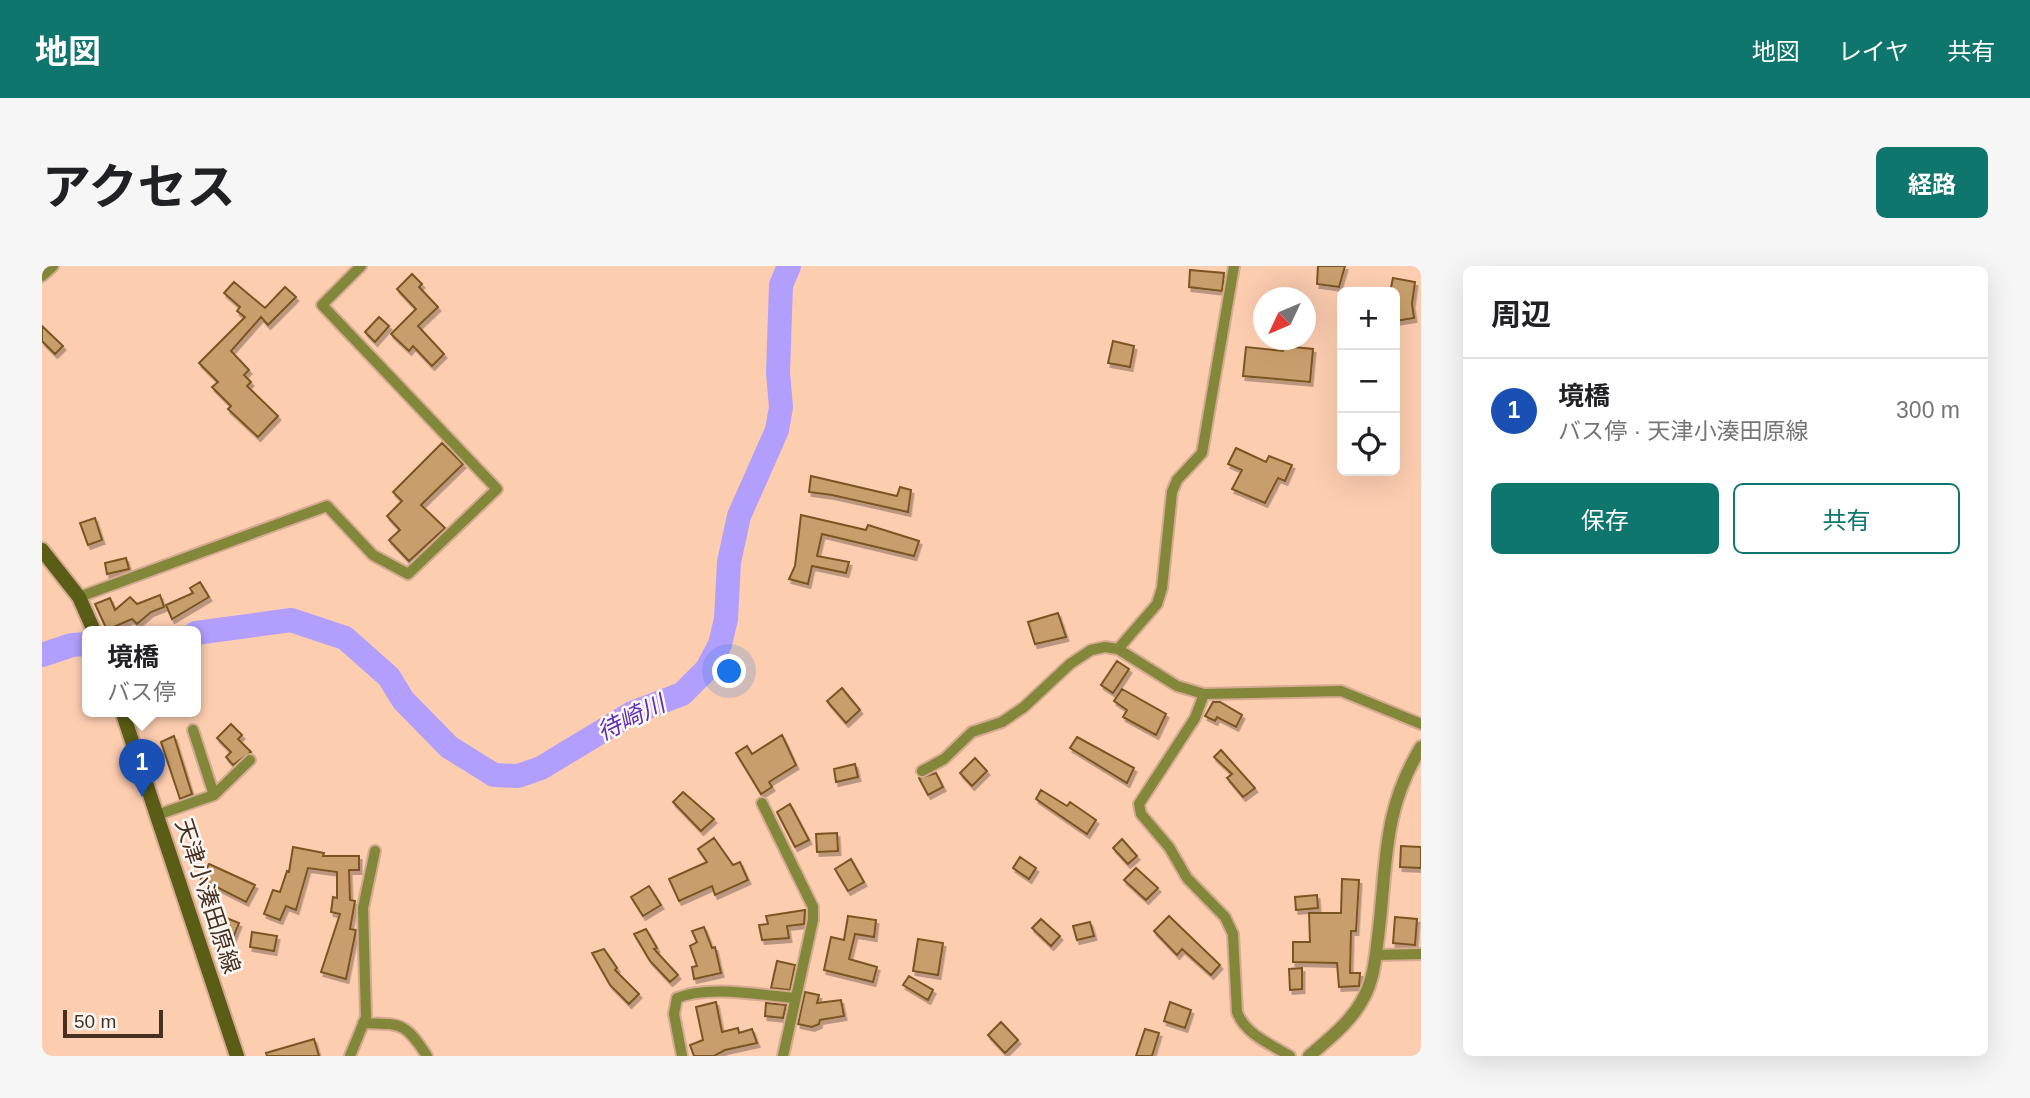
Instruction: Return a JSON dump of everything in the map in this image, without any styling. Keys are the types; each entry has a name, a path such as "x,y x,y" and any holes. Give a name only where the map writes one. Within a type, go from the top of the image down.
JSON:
{"main road":[{"path":"42,550 79,597 93,626"},
{"name":"天津小湊田原線","path":"124,717 237,1056"}],"street":[{"path":"42,276 53,266"},
{"path":"1118,649 1157,604 1162,588 1172,492 1177,480 1202,453 1234,266"},
{"path":"79,597 327,506 373,555 408,574 497,489 322,305 357,267"},
{"path":"922,771 944,759 972,732 1002,722 1070,664 1091,650 1118,649 1177,686 1204,694 1340,691 1421,724"},
{"path":"1204,694 1195,718 1139,804 1141,814 1169,847 1187,878 1225,917 1233,934 1237,1012 1241,1022 1254,1034 1290,1056"},
{"path":"193,730 214,795"},
{"path":"1309,1056 1360,1004 1369,986 1376,955 1391,812 1406,772 1421,747"},
{"path":"157,814 214,795 250,760"},
{"path":"762,803 813,907 813,920 783,1056"},
{"path":"350,1056 366,1017 363,908 375,851"},
{"path":"1376,955 1421,954"},
{"path":"682,1056 674,1014 677,999 687,994 742,993 794,998"},
{"path":"363,1023 401,1024 411,1031 427,1056"}],"building":[{"path":"1318,266 1345,266 1339,287 1317,284"},
{"path":"1190,270 1224,273 1222,291 1189,287"},
{"path":"412,274 422,284 419,287 438,307 418,326 444,354 432,366 413,346 409,351 391,334 416,309 397,289"},
{"path":"1393,278 1415,282 1412,304 1414,318 1400,320 1400,287 1391,287"},
{"path":"234,282 265,308 285,287 296,297 268,325 261,317 231,351 249,370 244,375 251,382 247,386 278,416 258,437 228,409 231,406 212,387 218,382 199,363 245,317 237,311 240,307 224,293"},
{"path":"379,317 389,326 375,342 365,332"},
{"path":"42,326 63,346 55,354 42,341"},
{"path":"1113,341 1134,346 1130,367 1108,363"},
{"path":"1246,347 1253,350 1313,350 1310,382 1243,376"},
{"path":"442,443 463,464 421,505 445,528 409,561 389,540 400,530 387,516 402,501 393,492"},
{"path":"1236,448 1266,462 1269,456 1292,465 1285,481 1278,478 1265,503 1232,489 1242,470 1228,464"},
{"path":"811,476 897,496 900,487 911,490 908,512 809,492"},
{"path":"801,515 866,530 868,525 919,541 914,556 822,534 817,556 849,562 846,573 812,566 808,584 789,579 795,566"},
{"path":"95,518 102,540 88,545 80,523"},
{"path":"126,558 129,569 107,574 105,563"},
{"path":"200,582 209,597 172,619 166,605 193,593 190,588"},
{"path":"160,595 164,607 151,612 137,624 132,619 116,626 105,626 95,604 110,598 115,610 130,597 137,604"},
{"path":"1058,613 1066,637 1035,644 1028,622"},
{"path":"1117,661 1129,669 1113,693 1101,685"},
{"path":"842,688 860,710 846,723 827,701"},
{"path":"1122,689 1166,714 1156,735 1123,717 1127,710 1114,701"},
{"path":"1213,702 1220,702 1242,715 1236,727 1217,717 1215,721 1205,716"},
{"path":"231,724 242,735 238,739 251,752 233,765 226,757 231,752 217,738"},
{"path":"782,735 796,765 769,782 772,787 761,794 736,753 747,746 752,754"},
{"path":"174,736 192,794 180,799 161,742"},
{"path":"1077,737 1134,768 1127,783 1070,748"},
{"path":"1221,750 1255,788 1243,797 1227,778 1232,774 1214,757"},
{"path":"975,758 987,771 972,786 960,773"},
{"path":"855,764 858,777 836,782 834,769"},
{"path":"936,773 943,787 928,795 919,778"},
{"path":"1041,790 1067,806 1070,802 1096,820 1087,834 1036,799"},
{"path":"683,792 714,819 701,831 673,802"},
{"path":"790,804 809,840 795,847 777,812"},
{"path":"837,833 838,851 817,852 816,834"},
{"path":"714,838 733,865 740,862 748,880 715,895 712,886 679,901 669,879 707,862 698,849"},
{"path":"1122,839 1137,856 1128,864 1113,848"},
{"path":"1401,846 1421,847 1421,868 1400,867"},
{"path":"293,847 324,853 323,856 359,856 359,870 349,870 350,900 355,901 350,929 356,930 346,979 321,972 340,914 331,912 333,897 337,898 337,872 308,868 296,910 286,906 280,920 264,914 273,890 280,892 287,871 289,872"},
{"path":"1020,857 1036,868 1029,879 1013,868"},
{"path":"851,859 864,882 848,891 835,869"},
{"path":"209,864 255,885 246,902 201,879"},
{"path":"1136,868 1158,888 1146,900 1124,880"},
{"path":"1342,879 1359,880 1356,931 1351,931 1350,973 1360,973 1359,986 1339,987 1337,963 1293,962 1293,942 1310,942 1309,913 1341,913"},
{"path":"649,886 661,905 643,916 631,897"},
{"path":"1317,895 1318,908 1296,910 1295,897"},
{"path":"805,910 804,924 787,926 789,938 762,940 759,925 768,924 766,916"},
{"path":"848,916 876,920 874,937 855,934 849,959 877,967 873,982 824,970 831,937 844,940"},
{"path":"1169,916 1220,965 1211,975 1182,949 1177,955 1154,931"},
{"path":"224,917 239,923 231,943 216,937"},
{"path":"1395,917 1417,919 1415,945 1393,943"},
{"path":"1041,919 1060,936 1051,946 1032,928"},
{"path":"1090,922 1094,936 1077,940 1073,926"},
{"path":"704,927 712,948 715,947 721,973 694,979 692,967 697,966 690,946 697,942 692,931"},
{"path":"646,929 657,948 654,949 678,975 670,982 650,961 634,934"},
{"path":"252,932 277,936 274,951 250,947"},
{"path":"918,939 943,943 938,975 913,971"},
{"path":"604,949 617,968 615,970 639,994 629,1004 610,985 592,953"},
{"path":"777,961 795,965 790,990 771,988"},
{"path":"1302,968 1302,989 1290,990 1289,969"},
{"path":"909,976 933,990 928,1000 903,985"},
{"path":"805,992 819,995 817,1003 841,1000 844,1016 820,1020 819,1024 812,1027 798,1024"},
{"path":"716,1002 722,1032 738,1028 739,1033 752,1029 757,1043 725,1050 714,1056 694,1056 690,1045 703,1040 696,1007"},
{"path":"1170,1002 1191,1010 1185,1028 1164,1021"},
{"path":"766,1003 786,1005 783,1018 765,1016"},
{"path":"1001,1022 1018,1040 1005,1053 988,1035"},
{"path":"1145,1029 1159,1033 1152,1056 1136,1056"},
{"path":"314,1039 319,1056 267,1056 266,1053"}],"waterway":[{"name":"待崎川","path":"201,632 291,620 345,638 389,677 403,700 449,747 494,775 518,776 541,768 632,713 682,694 707,669 720,644 726,619 729,562 739,516 777,430 781,407 778,373 781,285 789,266"},
{"path":"42,655 82,644"}],"place":[{"name":"境橋","path":"142,797"}]}
